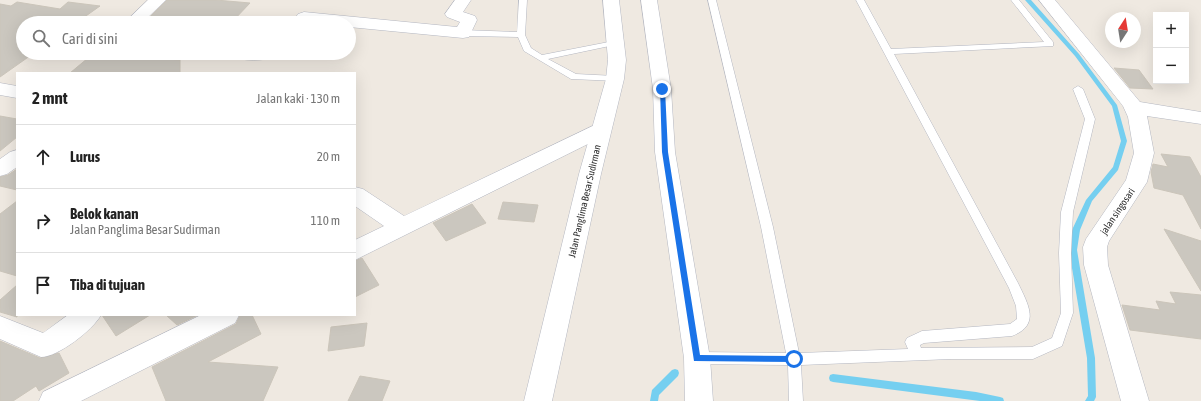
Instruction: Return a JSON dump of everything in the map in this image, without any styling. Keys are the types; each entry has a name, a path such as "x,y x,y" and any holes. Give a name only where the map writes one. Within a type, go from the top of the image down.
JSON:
{"street":[{"path":"140,16 158,0"},
{"path":"356,21 463,33 469,20 453,14 463,0"},
{"name":"Jalan Panglima Besar Sudirman","path":"538,401 601,129 610,102 615,79 617,60 611,0"},
{"path":"649,0 662,89 665,152 697,358 699,401"},
{"name":"jalan singosari","path":"1047,0 1134,107 1138,117 1144,153 1136,182 1118,206 1095,247 1096,265 1136,401"},
{"path":"253,72 264,60"},
{"path":"0,89 16,92"},
{"path":"1134,107 1201,118"},
{"path":"356,250 601,129"},
{"path":"0,149 16,153"},
{"path":"0,169 16,158"},
{"path":"356,196 403,227"},
{"path":"0,327 41,345 48,345 87,316"},
{"path":"53,401 224,316"}],"lane":[{"path":"523,0 520,34 527,48 540,58 574,77 615,79"},
{"path":"712,0 767,227 794,359 796,401"},
{"path":"860,0 1014,286 1025,318 1024,323 1020,327 1012,330 922,337 915,339 912,342 917,354"},
{"path":"888,52 1050,44 1015,0"},
{"path":"463,33 520,34"},
{"path":"540,58 616,42"},
{"path":"697,358 794,359 917,354 1033,353 1057,342 1067,313 1065,253 1067,212 1090,119 1078,89"}],"building":[{"path":"167,0 216,0 250,3 238,16 151,16"},
{"path":"17,2 60,9 68,2 100,6 86,16 16,16 16,60 24,60 0,77 0,4 11,6"},
{"path":"86,60 180,60 180,72 71,72"},
{"path":"1114,68 1139,70 1153,89 1130,88"},
{"path":"0,116 16,119 16,138 0,151"},
{"path":"1161,154 1190,157 1201,177 1201,229 1183,195 1154,188 1151,172 1153,164 1168,167"},
{"path":"16,170 16,190 0,186 0,177 8,175"},
{"path":"16,202 16,276 0,271 0,214"},
{"path":"503,202 538,205 534,222 498,219"},
{"path":"472,204 486,223 446,241 433,223"},
{"path":"1164,229 1201,241 1201,291"},
{"path":"362,258 379,285 356,296 356,261"},
{"path":"16,286 17,317 0,312 0,300"},
{"path":"1170,292 1201,295 1201,339 1130,330 1122,305 1160,310 1156,301 1176,304"},
{"path":"103,316 148,316 116,336"},
{"path":"167,316 196,316 177,325"},
{"path":"240,316 252,316 261,334 208,362 278,367 263,401 166,401 152,367 236,324"},
{"path":"367,323 364,346 328,351 331,327"},
{"path":"0,341 40,358 59,353 69,373 39,391 36,386 13,401 0,401"},
{"path":"360,376 390,381 382,401 348,401"}],"waterway":[{"path":"1028,0 1077,55 1115,106 1124,141 1116,168 1089,200 1076,230 1073,250 1091,358 1092,397 1089,401"},
{"path":"654,401 655,393 675,373"},
{"path":"833,378 976,396 1000,401"}],"route":[{"path":"662,89 665,152 697,358 794,359"}]}
